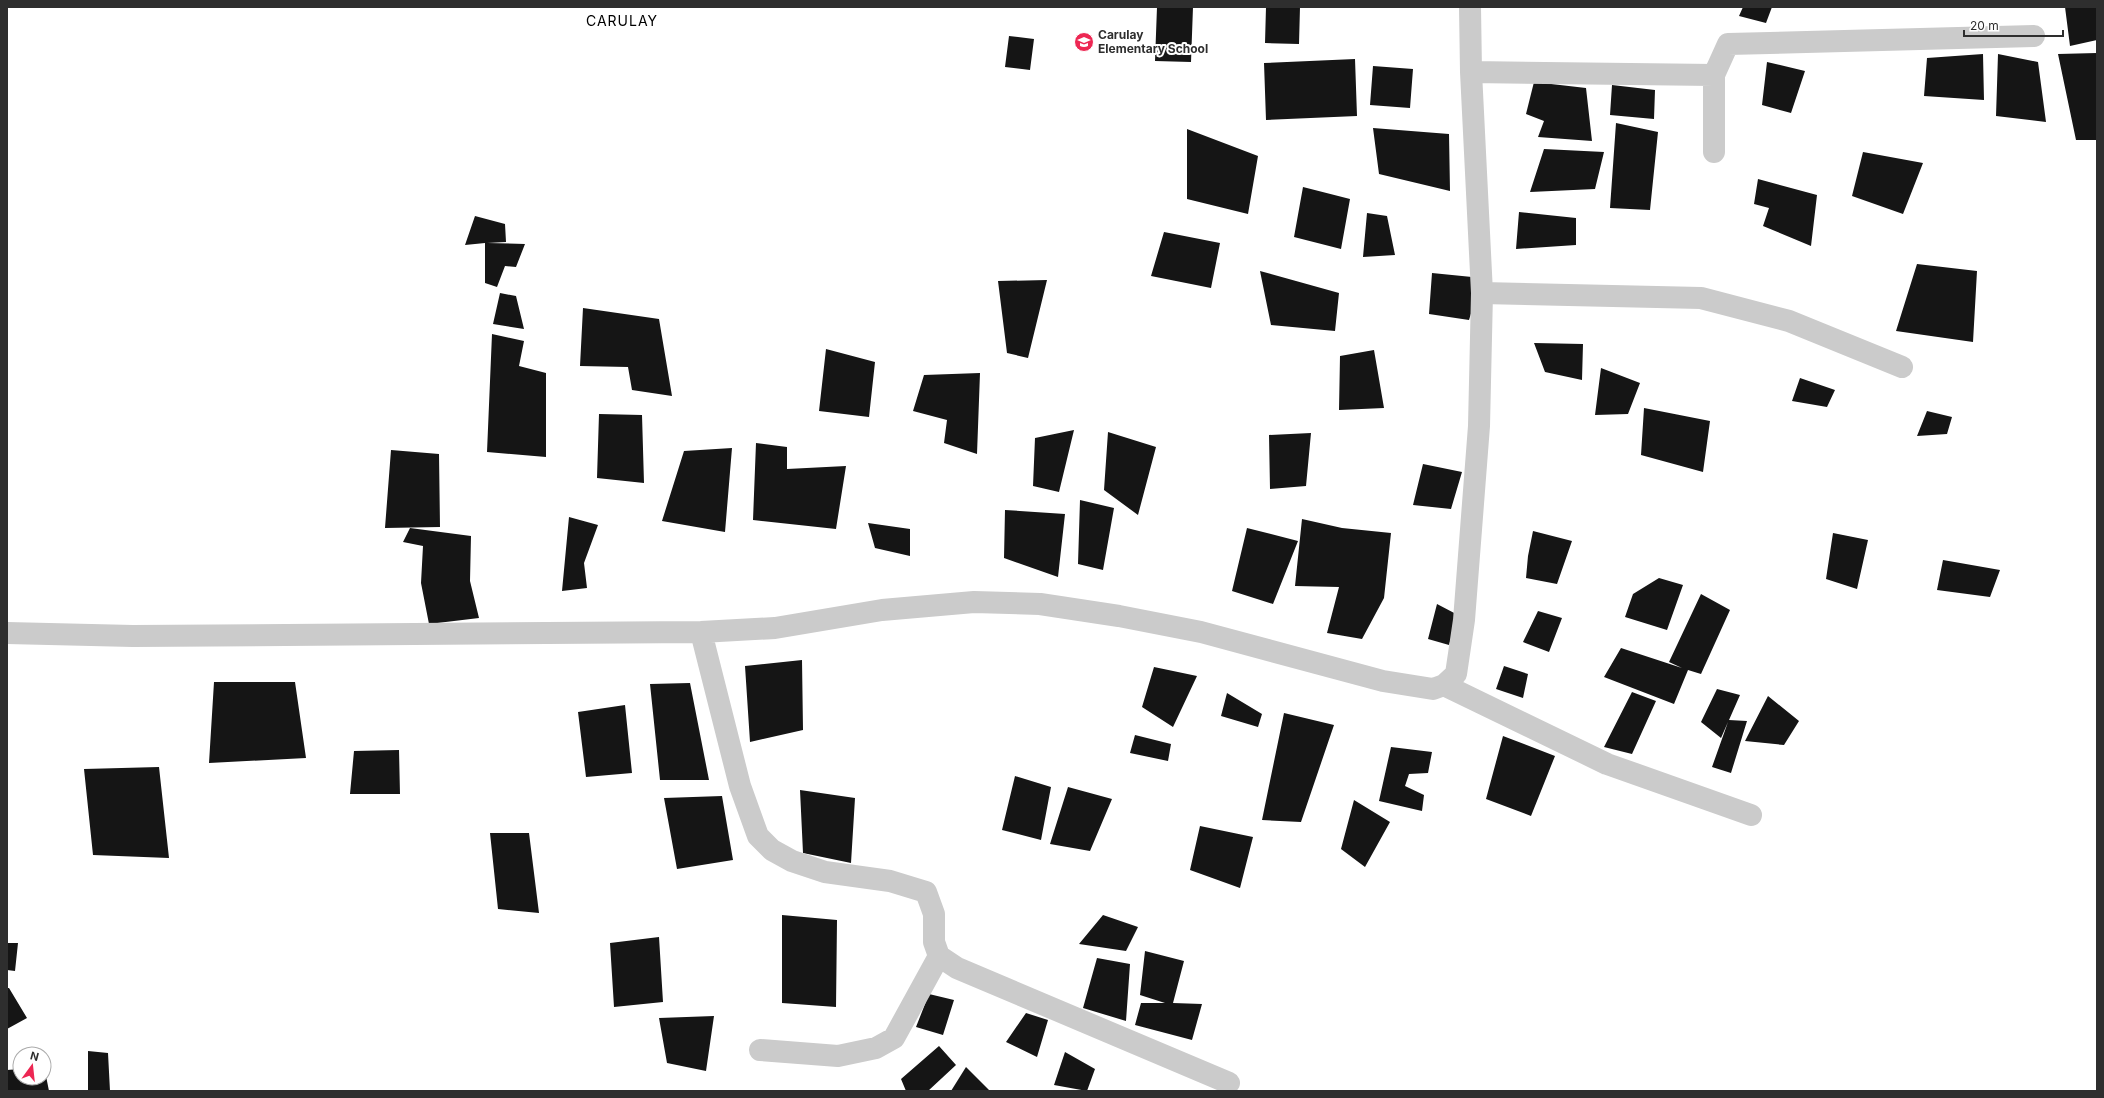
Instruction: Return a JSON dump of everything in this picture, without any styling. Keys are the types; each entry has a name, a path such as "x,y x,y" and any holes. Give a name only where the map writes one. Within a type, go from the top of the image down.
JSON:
{"street":[{"path":"7,633 133,636 701,632 775,628 882,610 966,603 1040,604 1119,616 1200,632 1383,681 1433,689 1444,685 1456,674 1467,589 1469,545 1479,426 1482,293 1471,72 1470,7"},
{"path":"1714,152 1714,75 1728,44 2034,36"},
{"path":"1471,72 1714,75"},
{"path":"1482,293 1701,298 1789,321 1902,367"},
{"path":"701,632 740,786 758,836 772,850 792,861 825,872 890,881 926,892 934,914 934,942 939,956 957,968 1228,1083"},
{"path":"1444,685 1606,764 1751,815"},
{"path":"760,1050 838,1056 876,1048 894,1038 939,956"}],"building":[{"path":"1157,7 1193,7 1191,62 1155,61"},
{"path":"1266,7 1300,7 1299,44 1265,43"},
{"path":"1743,7 1772,7 1766,23 1739,16"},
{"path":"2065,7 2097,7 2097,40 2070,46"},
{"path":"1009,36 1034,39 1030,70 1005,67"},
{"path":"2097,53 2097,140 2076,140 2058,54"},
{"path":"1983,54 1984,100 1924,96 1927,58"},
{"path":"1998,54 2038,62 2046,122 1996,116"},
{"path":"1355,59 1357,116 1266,120 1264,63"},
{"path":"1767,62 1805,71 1791,113 1762,105"},
{"path":"1373,66 1413,69 1410,108 1370,105"},
{"path":"1534,82 1586,88 1592,141 1538,137 1544,121 1526,114"},
{"path":"1612,85 1655,90 1654,119 1610,115"},
{"path":"1616,123 1658,132 1650,210 1610,208"},
{"path":"1373,128 1449,134 1450,191 1379,174"},
{"path":"1187,129 1258,156 1248,214 1187,199"},
{"path":"1544,149 1604,152 1595,189 1530,192"},
{"path":"1863,152 1923,163 1903,214 1852,196"},
{"path":"1758,179 1817,195 1811,246 1763,226 1769,208 1754,204"},
{"path":"1303,187 1350,199 1341,249 1294,237"},
{"path":"1519,212 1576,218 1576,245 1516,249"},
{"path":"1367,213 1387,216 1395,255 1363,257"},
{"path":"475,216 505,224 506,242 487,243 525,244 516,267 505,266 497,287 485,283 485,243 465,245"},
{"path":"1164,232 1220,243 1211,288 1151,276"},
{"path":"1917,264 1977,271 1973,342 1896,331"},
{"path":"1260,271 1339,293 1335,331 1271,325"},
{"path":"1432,273 1482,278 1469,320 1429,314"},
{"path":"1047,280 1028,358 1007,353 998,281"},
{"path":"500,293 516,296 524,329 493,324"},
{"path":"583,308 659,319 672,396 632,390 628,367 580,366"},
{"path":"492,334 524,341 519,366 546,373 546,457 487,452"},
{"path":"1534,343 1583,344 1582,380 1545,372"},
{"path":"826,349 875,362 869,417 819,411"},
{"path":"1374,350 1384,408 1339,410 1340,356"},
{"path":"1601,368 1640,383 1628,414 1595,415"},
{"path":"980,373 977,454 944,443 947,420 913,411 924,375"},
{"path":"1800,378 1835,390 1827,407 1792,401"},
{"path":"1644,408 1710,421 1703,472 1641,455"},
{"path":"1927,411 1952,417 1947,434 1917,436"},
{"path":"599,414 642,415 644,483 597,478"},
{"path":"1074,430 1059,492 1033,486 1035,438"},
{"path":"1108,432 1156,447 1138,515 1104,490"},
{"path":"1311,433 1306,486 1270,489 1269,435"},
{"path":"756,443 787,447 787,469 846,466 836,529 753,520"},
{"path":"732,448 725,532 662,521 684,451"},
{"path":"391,450 439,454 440,527 385,528"},
{"path":"1423,464 1462,472 1451,509 1413,505"},
{"path":"1080,500 1114,508 1103,570 1078,564"},
{"path":"1005,510 1065,514 1058,577 1004,558"},
{"path":"569,517 598,525 584,563 587,588 562,591"},
{"path":"1302,519 1342,528 1391,533 1384,598 1362,639 1327,633 1339,587 1295,586"},
{"path":"868,523 910,529 910,556 875,548"},
{"path":"410,528 471,536 470,581 479,618 429,624 421,583 423,546 403,542"},
{"path":"1247,528 1298,541 1273,604 1232,591"},
{"path":"1533,531 1572,541 1557,584 1526,578 1528,556"},
{"path":"1833,533 1868,540 1857,589 1826,579"},
{"path":"1943,560 2000,570 1990,597 1937,590"},
{"path":"1659,578 1683,585 1667,630 1625,617 1633,594"},
{"path":"1701,594 1730,610 1701,674 1688,670 1674,704 1604,677 1621,648 1682,668 1669,662"},
{"path":"1437,604 1458,615 1449,645 1428,639"},
{"path":"1538,611 1562,618 1549,652 1523,642"},
{"path":"802,660 803,730 750,742 745,666"},
{"path":"1504,666 1528,674 1523,698 1496,689"},
{"path":"1154,667 1197,676 1173,727 1142,707"},
{"path":"214,682 295,682 306,758 209,763"},
{"path":"690,683 709,780 660,780 650,684"},
{"path":"1717,689 1740,695 1729,720 1747,721 1731,773 1712,767 1728,722 1721,738 1701,722"},
{"path":"1632,692 1656,701 1632,754 1604,747"},
{"path":"1227,693 1262,714 1258,727 1221,716"},
{"path":"1768,696 1799,721 1784,745 1745,741"},
{"path":"625,705 632,773 586,777 578,712"},
{"path":"1284,713 1334,725 1301,822 1262,820"},
{"path":"1135,735 1171,744 1168,761 1130,753"},
{"path":"1503,736 1555,756 1531,816 1486,799"},
{"path":"1391,747 1432,752 1428,773 1409,774 1405,786 1424,795 1422,811 1379,801"},
{"path":"399,750 400,794 350,794 354,751"},
{"path":"159,767 169,858 93,855 84,769"},
{"path":"1015,776 1051,787 1041,840 1002,830"},
{"path":"1068,787 1112,799 1090,851 1050,844"},
{"path":"800,790 855,798 851,863 803,853"},
{"path":"722,796 733,860 677,869 664,798"},
{"path":"1354,800 1390,822 1365,867 1341,849"},
{"path":"1200,826 1253,837 1240,888 1190,870"},
{"path":"490,833 529,833 539,913 498,909"},
{"path":"782,915 837,920 836,1007 782,1003"},
{"path":"1103,915 1138,927 1126,951 1079,944"},
{"path":"659,937 663,1002 614,1007 610,943"},
{"path":"7,943 18,943 15,971 7,970"},
{"path":"1145,951 1184,961 1173,1003 1202,1004 1192,1040 1135,1025 1141,1003 1165,1003 1140,995"},
{"path":"1097,958 1130,964 1126,1021 1083,1008"},
{"path":"7,988 9,988 27,1018 7,1029"},
{"path":"929,994 954,1000 943,1035 916,1027"},
{"path":"1026,1013 1048,1020 1037,1057 1006,1042"},
{"path":"714,1016 706,1071 667,1063 659,1018"},
{"path":"939,1046 956,1065 928,1091 906,1091 901,1079"},
{"path":"88,1051 108,1053 110,1091 88,1091"},
{"path":"1065,1052 1095,1069 1087,1091 1054,1085"},
{"path":"966,1067 990,1091 951,1091"},
{"path":"7,1070 12,1070 12,1086 48,1086 49,1091 7,1091"}],"place":[{"name":"Carulay Elementary School","path":"1084,42"}],"district":[{"name":"CARULAY","path":"622,21"}]}
